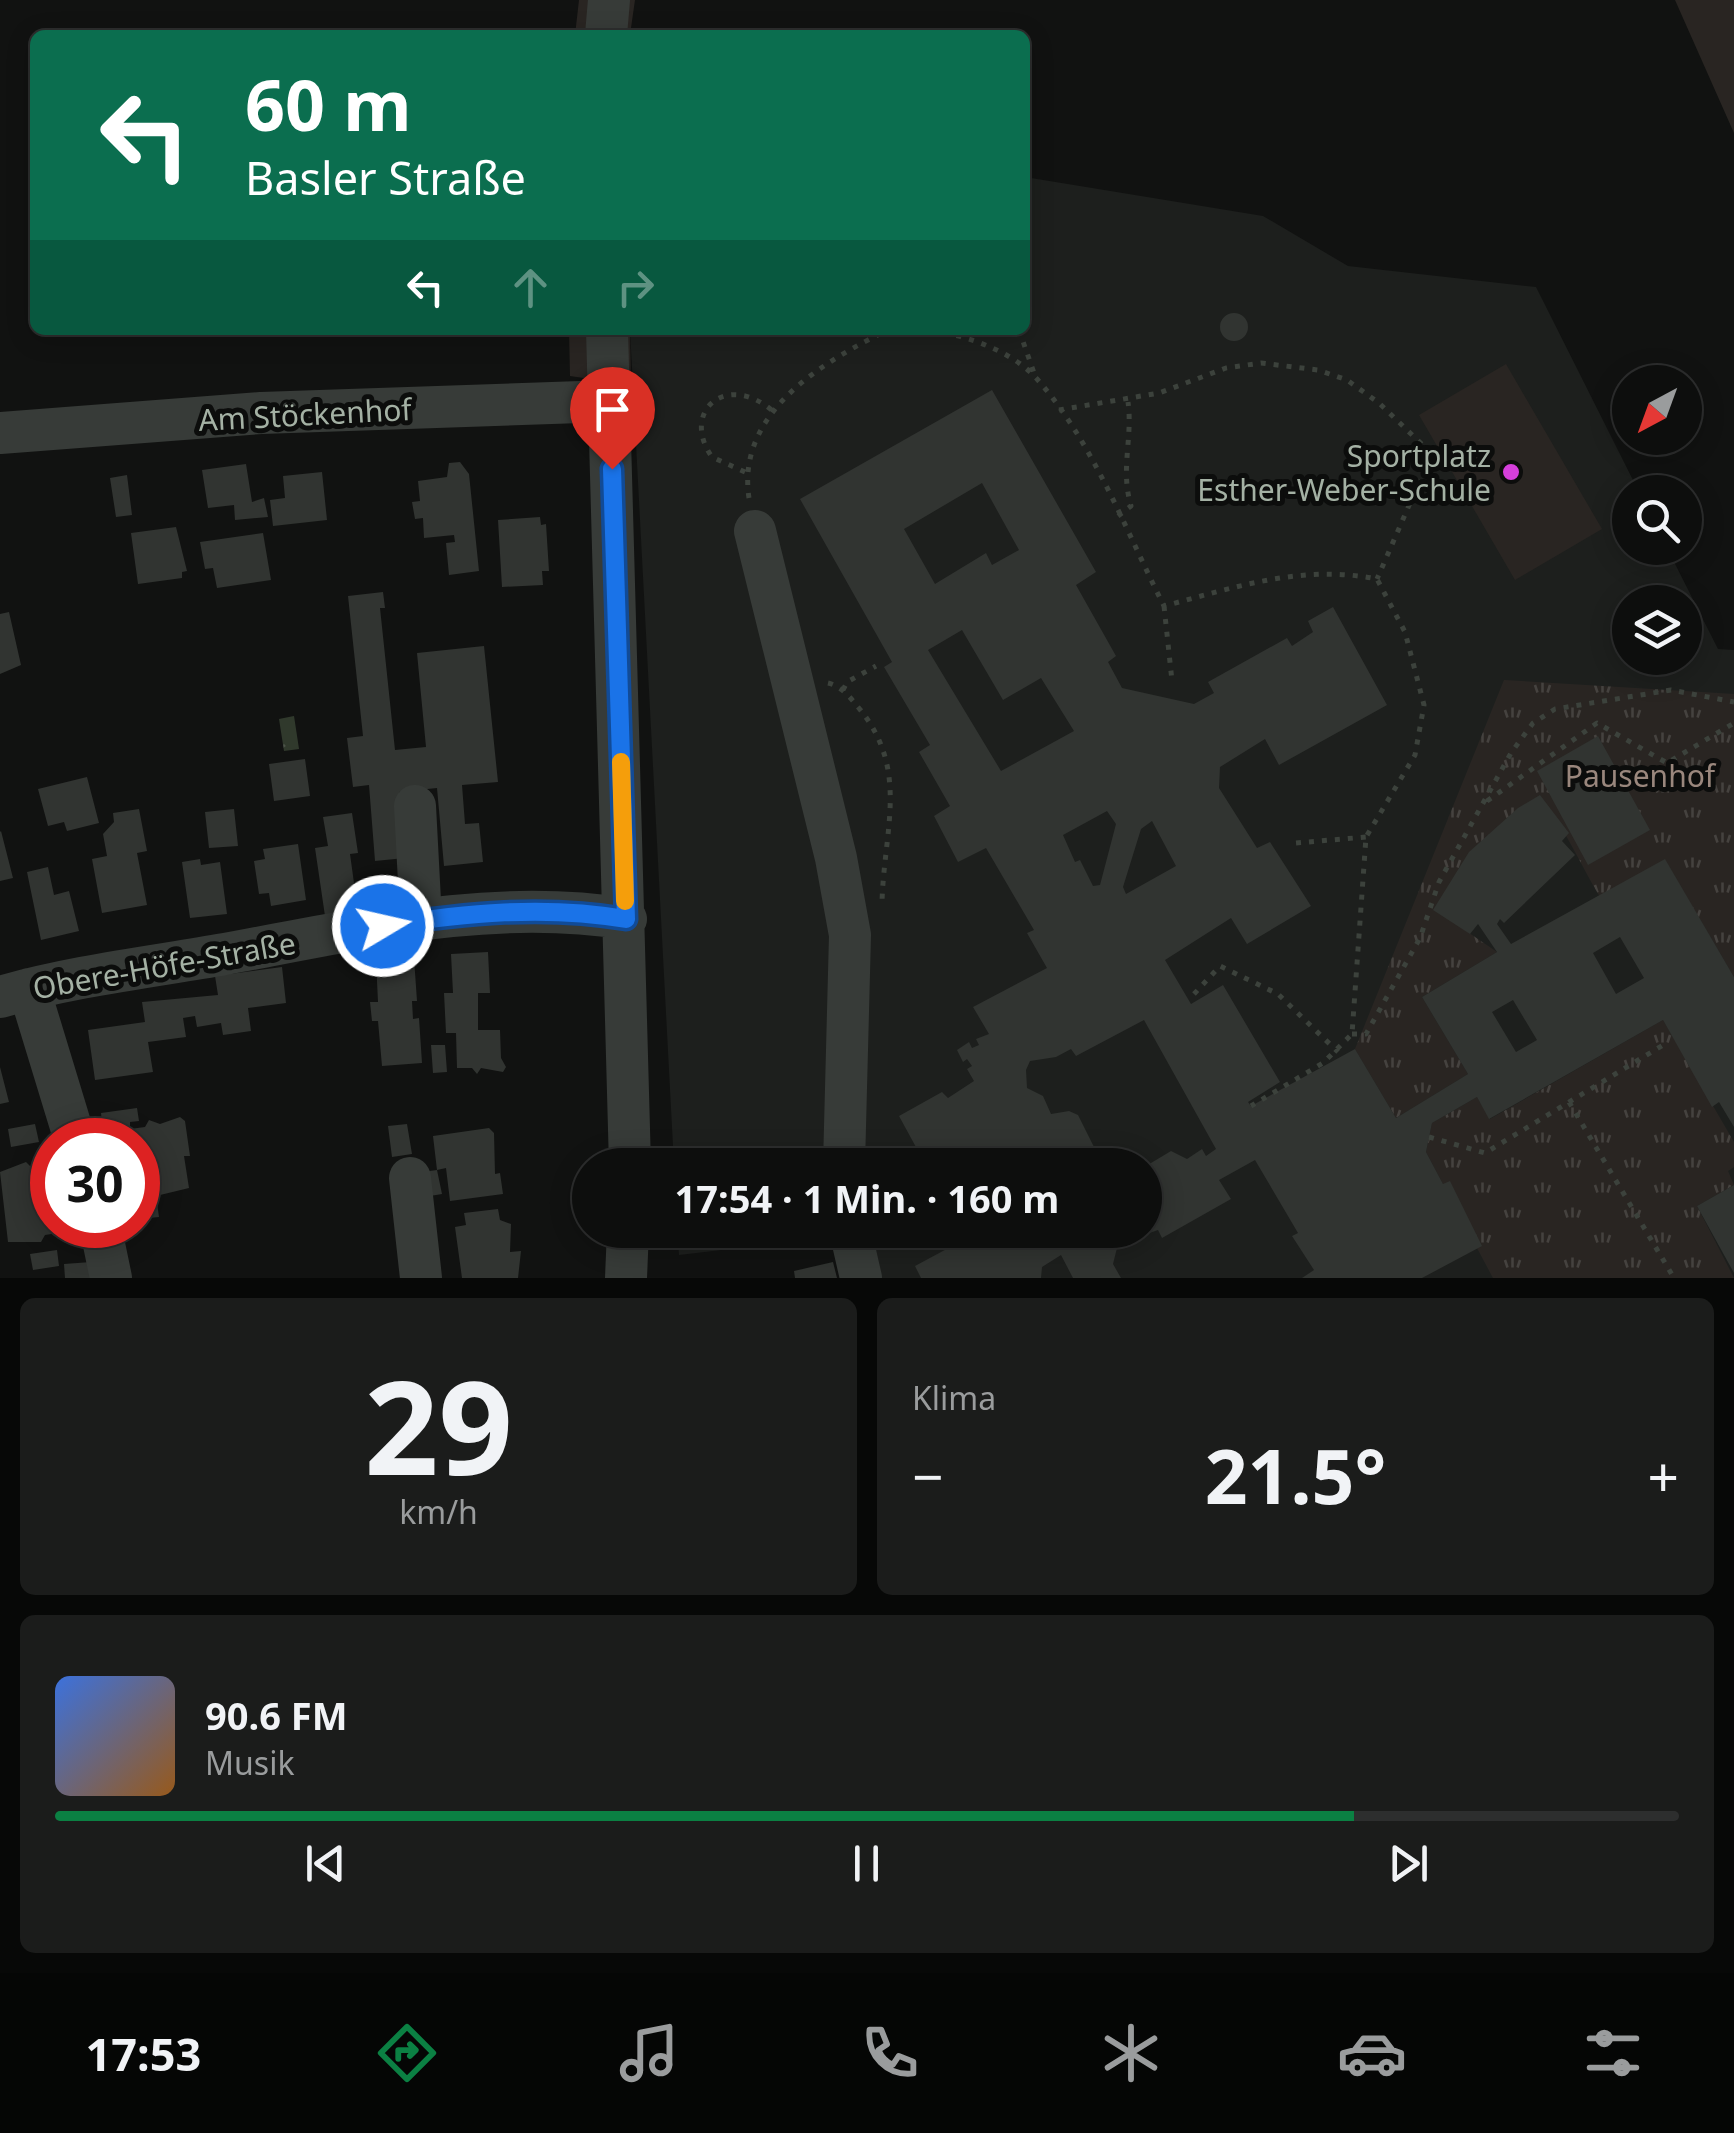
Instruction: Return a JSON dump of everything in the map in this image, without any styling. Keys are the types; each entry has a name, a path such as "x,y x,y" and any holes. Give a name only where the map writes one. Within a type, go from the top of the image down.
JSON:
{"street":[{"path":"606,30 609,0"},
{"path":"606,335 630,1148"},
{"name":"Am Stöckenhof","path":"0,432 261,413 610,401"},
{"path":"755,531 836,858 850,935 844,1148"},
{"path":"414,806 421,920"},
{"name":"Obere-Höfe-Straße","path":"15,993 421,920 534,910 626,919"},
{"path":"15,993 67,1118"},
{"path":"410,1178 415,1277"},
{"path":"105,1248 111,1278"},
{"path":"626,1278 627,1248"},
{"path":"854,1248 861,1278"}],"path":[{"path":"755,531 745,472 774,412 789,391 832,357 878,335"},
{"path":"957,335 988,348 1034,376"},
{"path":"1021,335 1034,376 1059,410 1164,606 1172,681"},
{"path":"1059,410 1127,400 1226,368 1261,363 1318,370 1347,380 1379,404 1436,458 1417,488 1377,579"},
{"path":"745,472 712,458 701,431 704,416 712,404 732,391 747,393 774,412"},
{"path":"1118,516 1131,506 1124,482 1131,426 1127,400"},
{"path":"1164,606 1288,574 1344,572 1377,579"},
{"path":"1251,1106 1338,1052 1352,1034 1366,837 1415,755 1424,705 1405,632 1377,579"},
{"path":"843,692 847,682 876,666"},
{"path":"1352,1034 1366,1034 1388,1002 1420,938 1439,882 1511,753 1534,723 1555,710 1670,690 1734,702"},
{"path":"1484,802 1597,723 1667,763 1734,724"},
{"path":"1296,843 1366,837"},
{"path":"1194,994 1220,966 1278,994 1338,1052"},
{"path":"1430,1137 1485,1154 1668,1042"},
{"path":"1569,1102 1674,1278"}],"shaded area":[{"path":"1030,178 1263,216 1348,266 1536,287 1612,438 1612,455 1620,455 1630,475 1612,475 1612,565 1676,565 1686,585 1612,585 1612,675 1702,675 1702,617 1718,649 1734,650 1734,1278 861,1278 854,1248 1162,1248 1162,1148 673,1148 630,335 1030,335"},
{"path":"678,1248 739,1248 679,1255"}],"green space":[{"path":"579,0 635,0 631,30 576,30"},
{"path":"1675,0 1734,0 1734,133"},
{"path":"569,335 630,335 631,385 570,376"},
{"name":"Sportplatz Esther-Weber-Schule","path":"1506,364 1602,529 1515,580 1419,415"},
{"name":"Pausenhof","path":"1504,680 1734,694 1734,977 1665,860 1600,897 1540,796 1476,846 1434,909 1497,952 1422,997 1468,1074 1396,1118 1355,1049"},
{"path":"1663,1020 1734,1142 1734,1167 1728,1171 1734,1185 1697,1206 1734,1278 1493,1278 1426,1152 1432,1123 1477,1097 1490,1119"}],"water":[{"path":"294,716 299,749 284,751 279,719"}],"building":[{"path":"1234,313 1244,317 1248,327 1244,337 1234,341 1224,337 1220,327 1224,317"},
{"path":"992,390 1096,572 1076,585 1116,656 1108,662 1122,688 1194,704 1214,693 1208,682 1287,638 1292,646 1313,632 1308,621 1333,607 1387,705 1279,765 1265,739 1220,767 1219,788 1257,848 1270,842 1311,906 1247,944 1231,918 1165,960 1191,1004 1223,985 1280,1082 1248,1102 1251,1106 1355,1049 1396,1118 1468,1074 1422,997 1497,952 1478,924 1470,934 1433,910 1469,852 1518,808 1540,795 1569,833 1562,841 1575,855 1504,923 1500,919 1497,924 1511,944 1665,859 1734,977 1734,1127 1719,1102 1712,1107 1663,1020 1489,1119 1477,1097 1432,1123 1426,1152 1443,1184 1450,1181 1482,1246 1422,1278 1302,1278 1314,1270 1292,1236 1298,1233 1255,1160 1219,1180 1231,1199 1162,1238 1162,1156 1171,1151 1187,1159 1202,1149 1206,1156 1216,1149 1144,1020 1076,1056 1071,1049 1056,1057 1030,1061 1026,1070 1027,1088 1043,1096 1051,1114 1069,1111 1078,1115 1094,1148 916,1148 899,1116 942,1092 948,1098 974,1081 967,1069 972,1066 967,1059 963,1062 957,1050 969,1042 972,1048 979,1045 976,1039 989,1034 973,1007 1047,968 1027,933 1034,930 986,848 958,862 934,816 950,806 919,752 930,745 884,667 892,662 800,499","holes":["982,483 1019,550 992,565 986,553 935,584 904,529","962,630 1003,700 1041,678 1074,731 1001,771 928,650","1107,811 1116,824 1100,885 1093,886 1080,860 1075,862 1063,835","1152,821 1176,866 1126,894 1123,887 1141,829","1620,937 1644,978 1616,994 1593,953","1513,1000 1537,1040 1516,1052 1492,1012"]},
{"path":"460,462 469,474 479,571 449,575 446,543 455,542 454,535 424,538 423,518 415,519 412,502 420,501 418,481 447,477 449,463"},
{"path":"246,464 252,502 264,498 268,517 235,520 234,505 208,508 202,470"},
{"path":"322,472 327,520 273,526 270,500 285,498 283,476"},
{"path":"127,475 132,515 116,517 110,478"},
{"path":"540,517 541,525 546,524 549,571 542,571 543,585 502,587 498,520"},
{"path":"176,527 187,571 182,572 182,578 138,584 131,533"},
{"path":"263,533 271,580 217,588 213,568 205,569 200,542"},
{"path":"383,592 385,608 380,608 395,750 426,747 417,653 484,646 498,782 462,785 465,824 479,823 483,862 444,866 437,788 399,792 405,858 375,861 369,785 353,787 347,738 363,736 348,596"},
{"path":"9,612 21,665 0,674 0,614"},
{"path":"1598,736 1650,830 1588,865 1537,771"},
{"path":"305,759 310,796 274,801 269,764"},
{"path":"87,777 99,823 67,831 64,822 48,826 38,789"},
{"path":"139,809 147,851 137,853 147,905 102,913 92,859 107,856 103,834 114,822 113,813"},
{"path":"234,809 238,846 209,848 205,812"},
{"path":"352,813 358,853 350,854 358,912 325,916 315,848 328,846 323,817"},
{"path":"0,832 13,878 0,881"},
{"path":"298,844 306,900 271,906 269,893 259,894 254,861 265,859 263,849"},
{"path":"200,859 201,865 220,862 227,914 190,918 182,862"},
{"path":"48,867 54,895 69,891 79,931 41,940 27,872"},
{"path":"488,952 490,993 478,993 478,1030 500,1030 501,1058 506,1067 503,1072 481,1068 477,1074 472,1068 457,1068 456,1033 446,1033 444,993 453,993 451,954"},
{"path":"414,958 417,1001 412,1001 413,1019 419,1018 422,1063 382,1066 378,1021 372,1021 370,1002 378,1002 376,960"},
{"path":"282,967 286,1003 248,1008 251,1031 223,1035 221,1023 197,1027 195,1016 183,1018 186,1037 148,1042 153,1072 95,1080 88,1030 145,1022 142,1002 218,995 215,976"},
{"path":"431,1045 445,1045 447,1072 433,1073"},
{"path":"0,1067 9,1102 0,1104"},
{"path":"137,1108 139,1118 102,1118 101,1113"},
{"path":"180,1117 185,1121 190,1156 184,1156 189,1188 160,1195 160,1124"},
{"path":"407,1124 412,1154 392,1157 388,1126"},
{"path":"30,1125 30,1144 11,1147 8,1129"},
{"path":"489,1128 494,1133 495,1174 500,1173 503,1194 450,1201 446,1168 437,1170 433,1136"},
{"path":"26,1162 30,1166 30,1242 8,1242 0,1172"},
{"path":"437,1170 442,1194 424,1197 422,1172"},
{"path":"1734,1185 1734,1273 1697,1206"},
{"path":"498,1209 500,1220 511,1224 510,1252 521,1251 518,1278 462,1278 455,1227 466,1225 464,1213"},
{"path":"948,1248 1117,1248 1113,1264 1121,1278 1073,1278 1061,1255 1042,1267 1041,1278 921,1278 915,1266"},
{"path":"57,1250 59,1266 33,1270 30,1254"},
{"path":"91,1262 93,1278 65,1278 64,1264"},
{"path":"833,1262 837,1278 795,1278 794,1271"}],"slow traffic":[{"path":"621,762 625,901"}],"place":[{"name":"Sportplatz Esther-Weber-Schule","path":"1511,472"}],"route":[{"path":"383,926 468,912 534,910 626,919 612,469"}]}
